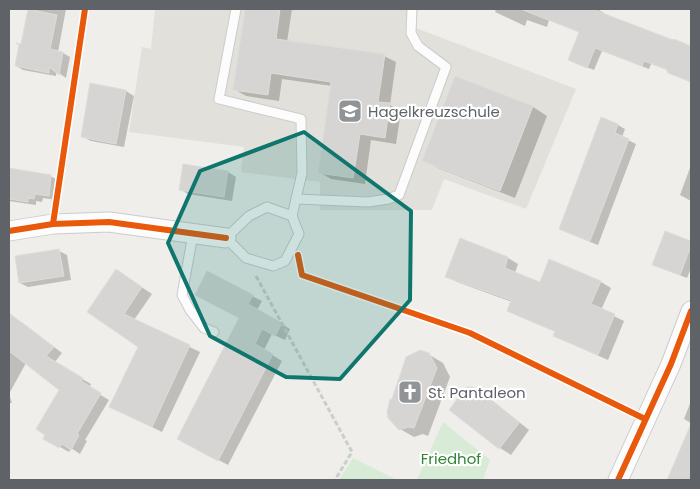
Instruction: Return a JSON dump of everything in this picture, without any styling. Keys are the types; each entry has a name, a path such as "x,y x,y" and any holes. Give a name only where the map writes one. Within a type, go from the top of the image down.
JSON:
{"street":[{"path":"9,231 53,224 109,222 226,238"},
{"path":"618,480 671,364 691,312"}],"lane":[{"path":"236,9 219,99 301,119 302,172 292,216 299,234 286,261 274,266 246,258 226,238 249,216 267,207 292,216"},
{"path":"296,199 368,202 399,195 446,67 418,46 411,33 412,9"},
{"path":"193,234 182,295 190,310 204,328 214,332"}],"path":[{"path":"246,258 352,452 335,480"}],"highlighted area":[{"path":"304,132 411,211 410,300 340,379 286,377 210,336 168,243 200,171"}],"shaded area":[{"name":"Hagelkreuzschule","path":"155,9 418,9 416,28 576,89 526,209 444,179 432,210 320,210 320,182 241,172 244,147 129,132 142,47 151,49"}],"green space":[{"name":"Friedhof","path":"443,422 490,460 483,480 417,480"},
{"name":"Friedhof","path":"353,458 397,480 339,480"}],"building":[{"path":"28,9 57,15 50,49 63,52 59,75 49,67 49,73 15,66 19,45 16,43 21,44"},
{"path":"245,9 280,9 276,39 385,54 378,102 390,103 385,138 360,134 353,178 318,173 331,82 271,73 268,95 233,90"},
{"path":"523,9 592,9 691,46 691,82 668,73 666,69 644,61 642,66 595,48 587,68 568,60 579,32"},
{"path":"455,76 533,106 500,191 422,161"},
{"path":"90,83 126,90 116,144 81,137"},
{"path":"601,117 618,124 615,133 629,139 590,241 559,229"},
{"path":"183,164 228,171 224,197 179,190"},
{"path":"9,168 51,175 49,196 35,194 34,199 28,198 28,202 9,199"},
{"path":"665,231 691,241 691,246 680,275 652,265"},
{"path":"460,238 508,257 505,268 540,282 549,259 601,281 591,304 615,314 598,355 553,336 555,331 507,311 511,300 445,277"},
{"path":"59,249 64,276 19,283 15,256"},
{"path":"116,269 142,287 124,314 190,345 152,427 109,407 138,347 87,312"},
{"path":"207,271 253,295 248,304 282,323 275,336 262,329 255,344 273,354 218,461 177,439 239,318 195,295"},
{"path":"9,313 54,347 46,356 83,378 81,381 101,393 77,434 79,435 71,450 62,444 59,448 43,439 45,435 36,429 59,390 9,351"},
{"name":"St. Pantaleon","path":"420,350 429,353 437,368 414,428 408,427 399,430 388,418 387,412 390,399 392,399 406,357"},
{"path":"466,387 473,387 519,423 499,449 449,410"},
{"path":"691,424 691,480 667,480"}],"cycle path":[{"path":"53,224 85,9"},
{"path":"9,231 53,224 109,222 226,238"},
{"path":"298,255 302,275 470,333 645,419"},
{"path":"618,480 671,364 691,311"}],"place":[{"name":"Hagelkreuzschule","path":"350,111"},
{"name":"St. Pantaleon","path":"410,392"}]}
